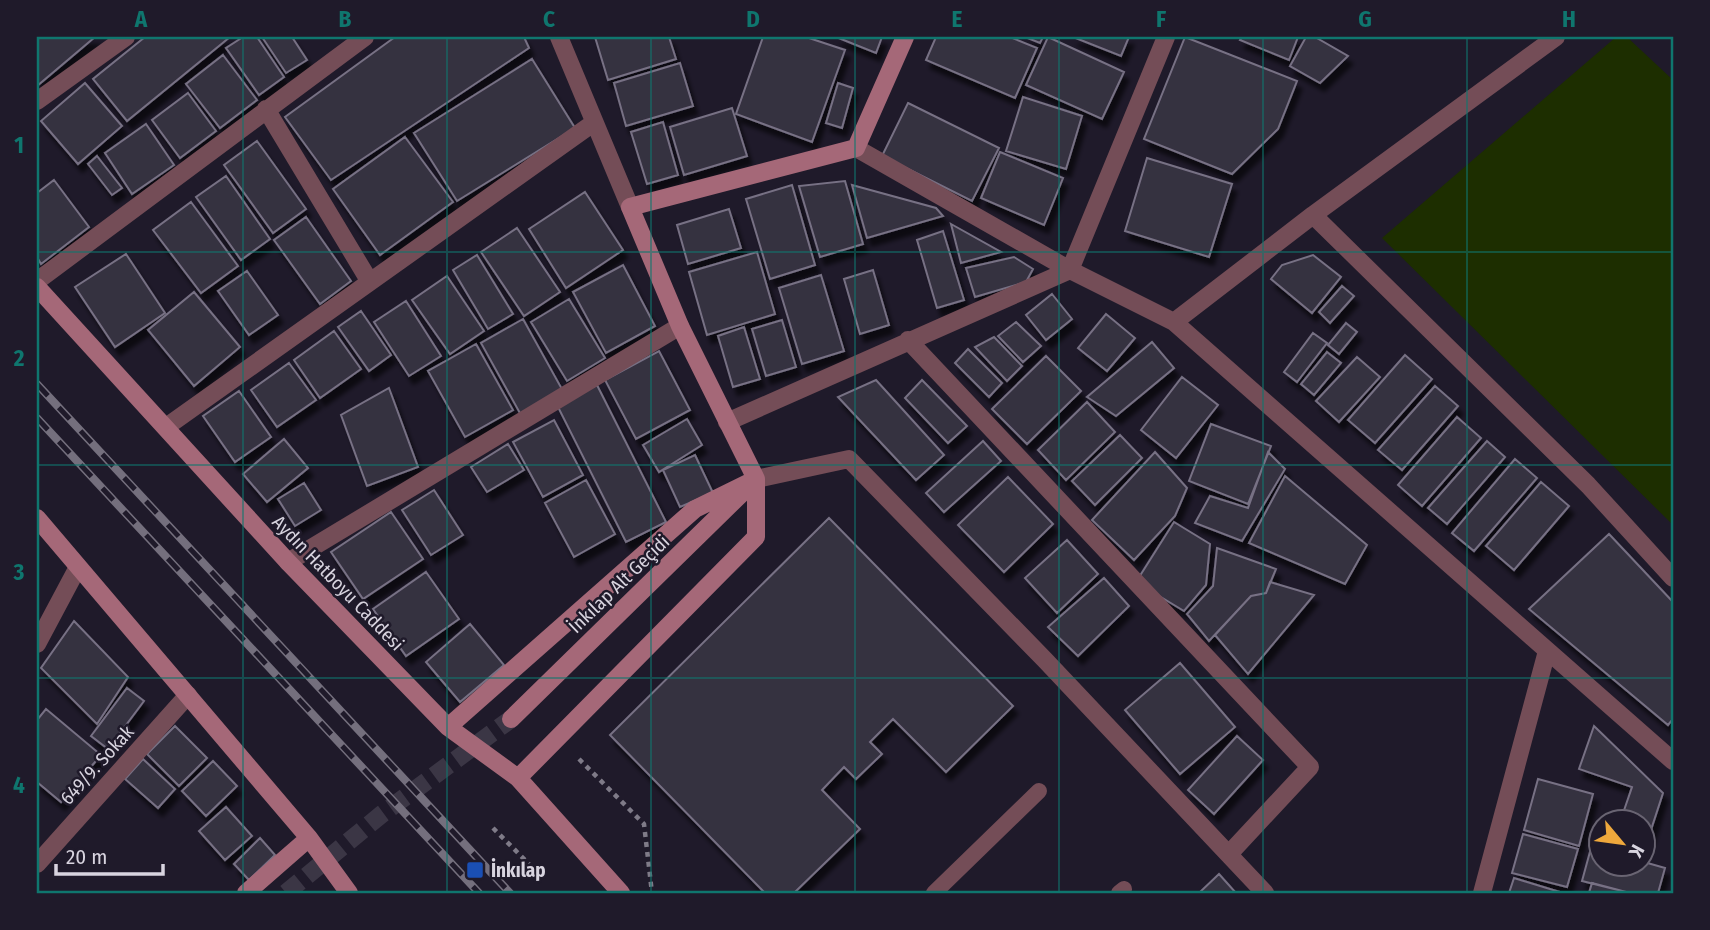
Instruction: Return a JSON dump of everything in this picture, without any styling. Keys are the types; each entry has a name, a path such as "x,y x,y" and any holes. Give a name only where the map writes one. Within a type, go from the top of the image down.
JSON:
{"street":[{"path":"37,101 126,37"},
{"path":"37,281 365,37"},
{"path":"518,778 756,537 756,479 680,326 592,124 559,37"},
{"path":"856,148 905,37"},
{"path":"727,422 1070,270 1166,37"},
{"path":"1174,322 1313,215 1556,37"},
{"path":"266,109 370,282"},
{"path":"166,427 592,124"},
{"path":"630,207 856,148 1070,270 1174,322 1673,761"},
{"path":"1313,215 1588,485 1673,579"},
{"name":"Aydın Hatboyu Caddesi","path":"37,287 288,562 448,727 518,778 621,893"},
{"path":"288,562 680,326"},
{"path":"908,340 1310,767 1229,854"},
{"path":"448,727 695,509 756,479 849,458 1265,893"},
{"name":"İnkılap Alt Geçidi","path":"511,719 756,479"},
{"path":"37,518 309,838 346,892"},
{"path":"37,643 78,567"},
{"path":"1482,893 1547,651"},
{"name":"649/9. Sokak","path":"37,864 188,695"},
{"path":"246,893 309,838"}],"lane":[{"path":"934,893 1040,791"}],"path":[{"path":"579,759 644,824 652,893"},
{"path":"493,828 529,864"}],"green space":[{"path":"1616,37 1627,37 1673,80 1673,525 1382,238"}],"building":[{"path":"37,37 95,37 37,86"},
{"path":"145,37 230,37 127,121 93,79"},
{"path":"243,37 257,37 284,77 259,95 226,48"},
{"path":"262,37 292,37 307,60 286,73"},
{"path":"395,37 524,37 529,48 331,180 285,117"},
{"path":"595,37 669,37 676,59 608,80"},
{"path":"763,37 806,37 845,50 812,142 736,114"},
{"path":"836,37 882,37 876,53"},
{"path":"936,37 1010,37 1037,48 1015,98 926,60"},
{"path":"1025,37 1043,37 1040,43"},
{"path":"1048,37 1124,72 1102,119 1026,85"},
{"path":"1073,37 1129,37 1121,56"},
{"path":"1185,37 1297,81 1278,129 1232,174 1144,139"},
{"path":"1242,37 1298,37 1289,60 1240,40"},
{"path":"1306,37 1315,37 1348,56 1320,83 1290,66"},
{"path":"223,55 257,100 220,128 186,84"},
{"path":"532,59 575,128 457,201 414,133"},
{"path":"680,63 693,106 626,126 614,83"},
{"path":"85,83 122,126 78,164 41,121"},
{"path":"838,83 853,88 842,128 826,123"},
{"path":"188,93 216,131 180,158 152,120"},
{"path":"1023,97 1082,116 1066,169 1006,151"},
{"path":"908,103 999,148 972,201 882,156"},
{"path":"732,108 747,156 684,175 670,127"},
{"path":"663,122 678,175 647,184 631,132"},
{"path":"146,124 174,165 132,194 105,153"},
{"path":"405,137 453,202 380,255 333,189"},
{"path":"257,141 306,209 273,233 224,165"},
{"path":"1000,152 1063,178 1044,225 981,198"},
{"path":"97,156 122,188 112,195 88,164"},
{"path":"1147,158 1232,184 1209,257 1125,231"},
{"path":"226,176 270,239 241,260 196,197"},
{"path":"54,180 89,227 41,264 37,257 37,193"},
{"path":"845,181 863,244 820,257 799,186"},
{"path":"792,185 815,265 770,279 746,199"},
{"path":"852,185 936,208 943,216 867,238"},
{"path":"585,192 623,250 566,288 529,229"},
{"path":"191,202 238,266 201,293 153,230"},
{"path":"729,209 741,248 688,264 677,225"},
{"path":"306,217 351,281 320,304 274,240"},
{"path":"951,224 1001,252 961,263"},
{"path":"517,228 560,292 524,316 481,252"},
{"path":"943,231 964,300 937,308 917,240"},
{"path":"757,252 775,314 707,335 689,272"},
{"path":"126,254 165,313 115,347 75,287"},
{"path":"477,255 513,314 488,329 453,270"},
{"path":"1313,255 1341,277 1312,313 1271,279 1282,265"},
{"path":"1014,257 1033,269 1026,282 975,297 966,268"},
{"path":"623,265 655,326 606,353 573,292"},
{"path":"873,270 889,325 860,334 844,279"},
{"path":"247,271 278,315 249,335 218,291"},
{"path":"821,275 844,351 802,364 779,288"},
{"path":"447,276 484,331 450,354 412,300"},
{"path":"1342,286 1354,296 1330,323 1319,312"},
{"path":"194,292 240,347 194,386 148,330"},
{"path":"1052,294 1072,319 1046,340 1026,315"},
{"path":"569,299 605,358 567,381 531,322"},
{"path":"406,301 441,356 409,376 374,322"},
{"path":"361,311 391,355 369,371 338,327"},
{"path":"1106,314 1135,338 1107,371 1078,348"},
{"path":"523,319 563,391 521,415 481,343"},
{"path":"782,320 796,367 766,376 752,329"},
{"path":"1016,322 1041,346 1023,362 998,336"},
{"path":"1346,323 1357,332 1339,354 1328,345"},
{"path":"744,327 760,379 733,387 718,336"},
{"path":"334,331 361,369 320,398 294,360"},
{"path":"1313,333 1327,343 1297,382 1284,372"},
{"path":"994,337 1022,366 1007,381 975,347"},
{"path":"1152,342 1174,368 1116,416 1087,397"},
{"path":"476,344 513,410 465,437 428,371"},
{"path":"968,349 1002,383 989,397 955,363"},
{"path":"659,351 690,410 636,439 605,380"},
{"path":"1327,352 1341,363 1314,395 1301,384"},
{"path":"1405,355 1432,379 1375,443 1348,420"},
{"path":"1046,356 1081,391 1027,444 992,409"},
{"path":"1357,357 1380,377 1339,422 1316,401"},
{"path":"289,363 316,400 277,427 251,390"},
{"path":"1182,377 1218,405 1176,458 1141,430"},
{"path":"876,380 944,455 916,480 838,397"},
{"path":"922,380 967,426 948,443 905,398"},
{"path":"597,385 666,522 626,542 557,405"},
{"path":"1435,386 1458,406 1402,470 1378,450"},
{"path":"389,388 418,467 367,486 341,415"},
{"path":"239,391 271,437 235,462 203,416"},
{"path":"1087,402 1115,432 1066,480 1038,450"},
{"path":"1457,417 1481,438 1422,506 1398,485"},
{"path":"687,419 702,445 659,472 643,445"},
{"path":"554,420 583,475 543,497 513,442"},
{"path":"1211,424 1271,446 1248,504 1189,481"},
{"path":"1120,435 1142,458 1095,505 1072,481"},
{"path":"284,439 308,468 267,502 243,474"},
{"path":"983,441 1001,461 944,512 926,493"},
{"path":"1487,441 1505,457 1447,524 1428,508"},
{"path":"508,444 524,470 487,492 471,467"},
{"path":"1155,452 1187,488 1175,516 1134,560 1092,520"},
{"path":"1268,452 1285,469 1242,541 1195,523 1210,496 1248,508"},
{"path":"695,455 713,493 680,507 663,470"},
{"path":"1515,459 1537,478 1474,551 1452,533"},
{"path":"1285,476 1367,545 1345,584 1249,543"},
{"path":"1008,477 1053,524 1004,572 958,525"},
{"path":"586,480 615,534 574,557 545,503"},
{"path":"1541,482 1569,506 1514,570 1486,546"},
{"path":"304,483 321,510 295,526 278,499"},
{"path":"434,490 463,535 431,555 402,510"},
{"path":"391,512 423,559 363,599 331,552"},
{"path":"829,518 1013,706 946,772 893,719 870,742 882,754 856,779 844,767 822,790 860,829 794,893 765,893 610,735"},
{"path":"1174,522 1210,544 1206,585 1184,611 1136,582"},
{"path":"1609,534 1673,602 1673,719 1668,725 1529,609"},
{"path":"1067,540 1098,574 1057,613 1025,578"},
{"path":"1217,548 1276,569 1266,593 1251,596 1209,641 1187,614 1213,586"},
{"path":"426,572 459,619 406,656 373,609"},
{"path":"1104,578 1129,606 1078,656 1048,627"},
{"path":"1270,582 1314,595 1248,674 1215,635 1251,596 1266,593"},
{"path":"74,621 128,677 97,724 41,668"},
{"path":"470,624 504,665 460,702 426,662"},
{"path":"1180,663 1235,727 1180,774 1125,710"},
{"path":"127,688 144,701 108,749 91,736"},
{"path":"46,709 101,755 61,802 37,782 37,720"},
{"path":"175,726 207,758 179,786 147,754"},
{"path":"1594,726 1663,793 1658,808 1625,808 1632,787 1579,769"},
{"path":"1237,736 1263,760 1214,814 1188,790"},
{"path":"143,759 175,789 158,808 125,779"},
{"path":"213,761 237,786 206,816 182,791"},
{"path":"1538,779 1593,794 1579,846 1524,830"},
{"path":"226,807 252,836 225,860 199,831"},
{"path":"1523,834 1578,849 1567,887 1512,873"},
{"path":"260,838 275,855 249,880 234,864"},
{"path":"1588,859 1588,878 1658,878 1658,866 1665,868 1658,893 1630,893 1582,881"},
{"path":"1219,874 1236,893 1199,893"},
{"path":"1514,878 1563,893 1509,893"},
{"path":"1592,883 1630,893 1589,893"}],"tunnel":[{"path":"286,893 382,814 511,719"}],"railway":[{"path":"37,384 510,893"},
{"path":"37,418 479,893"}],"place":[{"name":"İnkılap","path":"475,870"}]}
